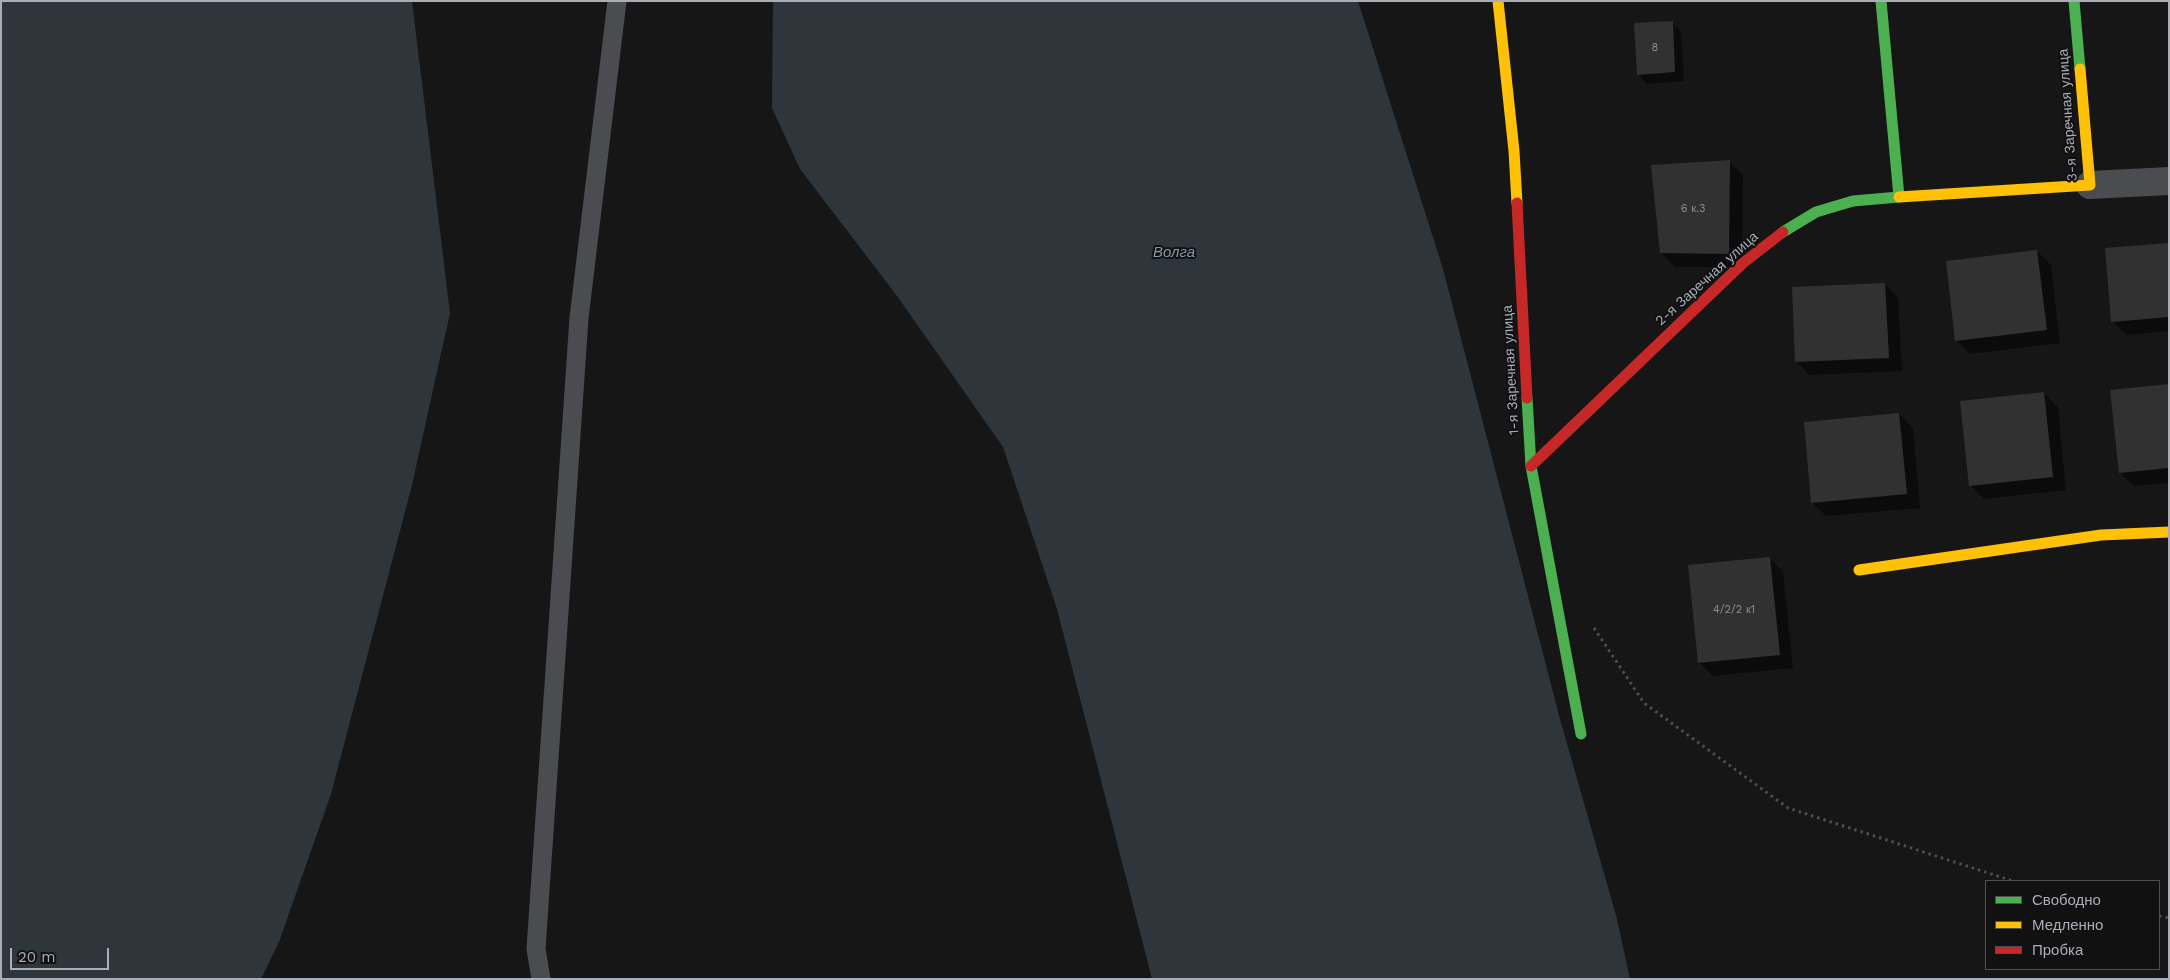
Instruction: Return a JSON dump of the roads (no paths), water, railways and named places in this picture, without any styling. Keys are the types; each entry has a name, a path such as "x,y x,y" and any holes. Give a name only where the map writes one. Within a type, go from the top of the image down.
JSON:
{"street":[{"name":"1-я Заречная улица","path":"1498,1 1514,151 1531,466 1581,734"},
{"path":"1881,1 1899,197"},
{"name":"3-я Заречная улица","path":"1899,197 2090,186 2074,1"},
{"path":"2090,186 2169,181"},
{"name":"2-я Заречная улица","path":"1531,466 1743,263 1782,232 1816,212 1854,201 1899,197"},
{"path":"1859,570 2101,535 2169,532"}],"lane":[{"path":"541,979 536,949 580,318 617,1"}],"water":[{"path":"1,1 412,1 450,313 412,485 331,794 279,942 261,979 1,979"},
{"name":"Волга","path":"773,1 1358,1 1443,269 1560,719 1617,919 1630,979 1152,979 1057,609 1003,447 897,296 800,169 772,108"}]}
